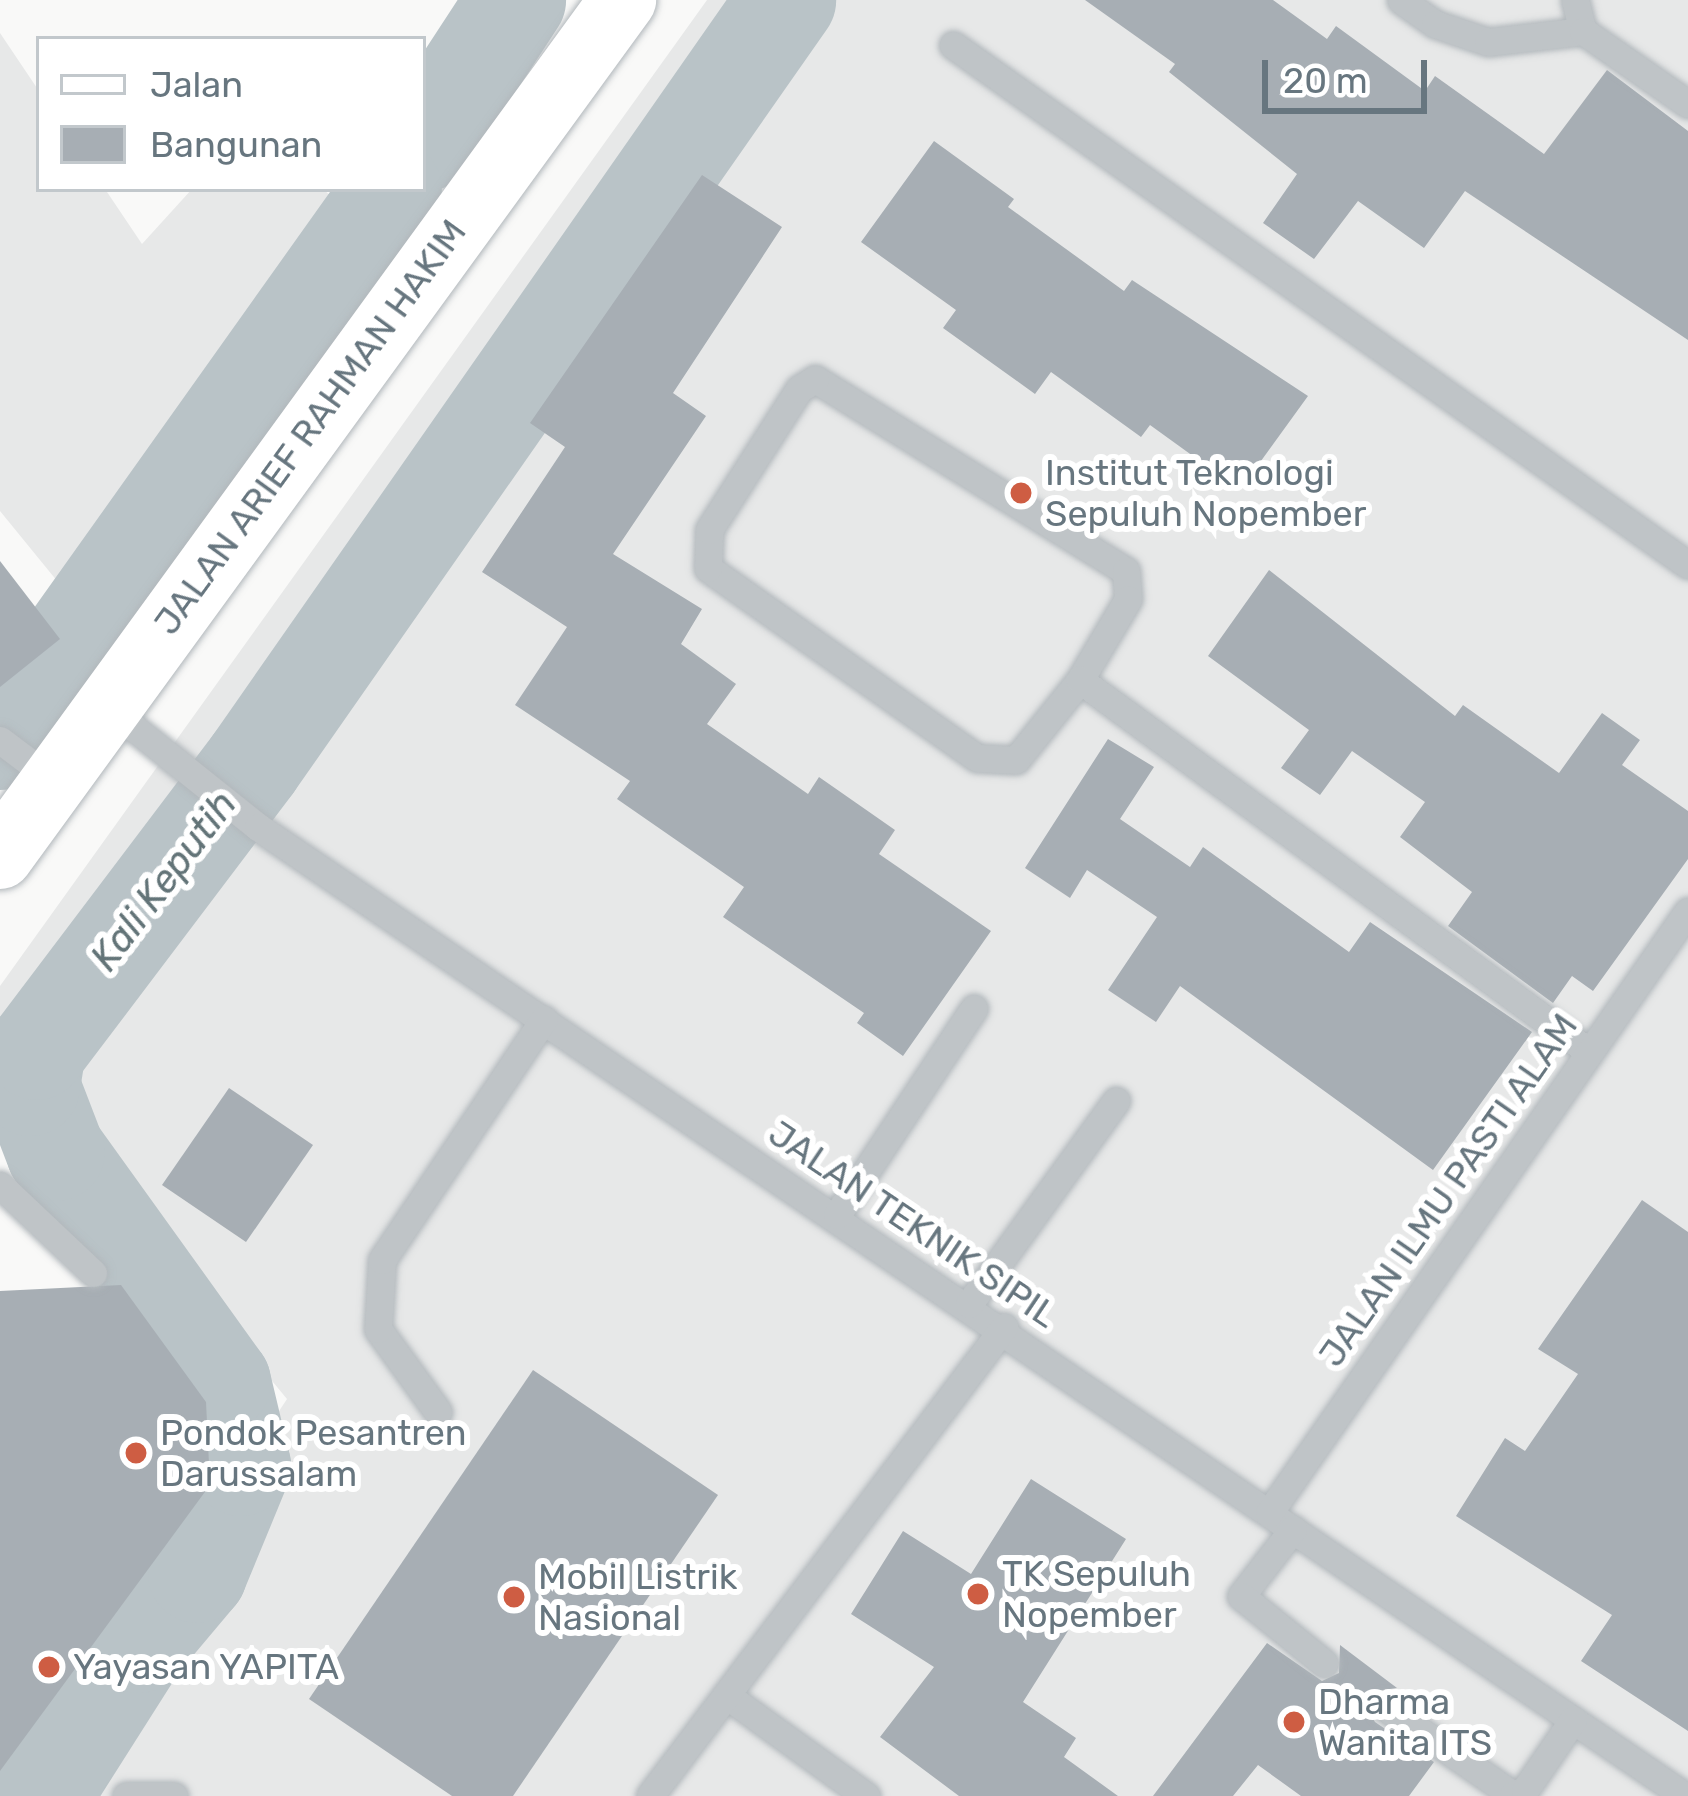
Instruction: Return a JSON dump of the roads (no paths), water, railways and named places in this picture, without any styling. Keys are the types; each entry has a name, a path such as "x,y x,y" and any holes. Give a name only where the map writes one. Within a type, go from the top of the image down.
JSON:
{"main road":[{"name":"JALAN ARIEF RAHMAN HAKIM","path":"0,856 24,759 106,705 623,0"}],"lane":[{"path":"1401,0 1435,24 1488,42 1583,31"},
{"path":"1575,0 1583,31 1688,104"},
{"path":"953,45 1688,566"},
{"path":"832,382 1119,562 1128,598 1080,680 1023,753 988,763 719,582 706,560 709,530 803,385 832,382"},
{"path":"1080,680 1588,1051"},
{"name":"JALAN TEKNIK SIPIL","path":"106,705 248,819 1004,1327 1573,1720 1643,1785 1685,1796"},
{"name":"JALAN ILMU PASTI ALAM","path":"1269,1513 1688,911"},
{"path":"836,1214 974,1008"},
{"path":"438,1412 378,1329 382,1260 544,1019"},
{"path":"970,1304 1116,1101"},
{"path":"0,1185 93,1273"},
{"path":"650,1796 1004,1327"},
{"path":"1293,1529 1241,1596 1324,1663"},
{"path":"726,1695 866,1796"},
{"path":"1384,1707 1513,1795 1573,1720"},
{"path":"126,1796 174,1796"}],"waterway":[{"name":"Kali Keputih","path":"426,137 516,0"},
{"name":"Kali Keputih","path":"41,1796 138,1643 197,1573 241,1466 221,1382 55,1151 30,1086 36,1050 253,763 786,0"},
{"name":"Kali Keputih","path":"0,740 390,192"}],"place":[{"name":"Institut Teknologi Sepuluh Nopember","path":"1021,493"},
{"name":"Pondok Pesantren Darussalam","path":"136,1453"},
{"name":"TK Sepuluh Nopember","path":"978,1594"},
{"name":"Mobil Listrik Nasional","path":"514,1597"},
{"name":"Yayasan YAPITA","path":"49,1667"},
{"name":"Dharma Wanita ITS","path":"1294,1722"}]}
